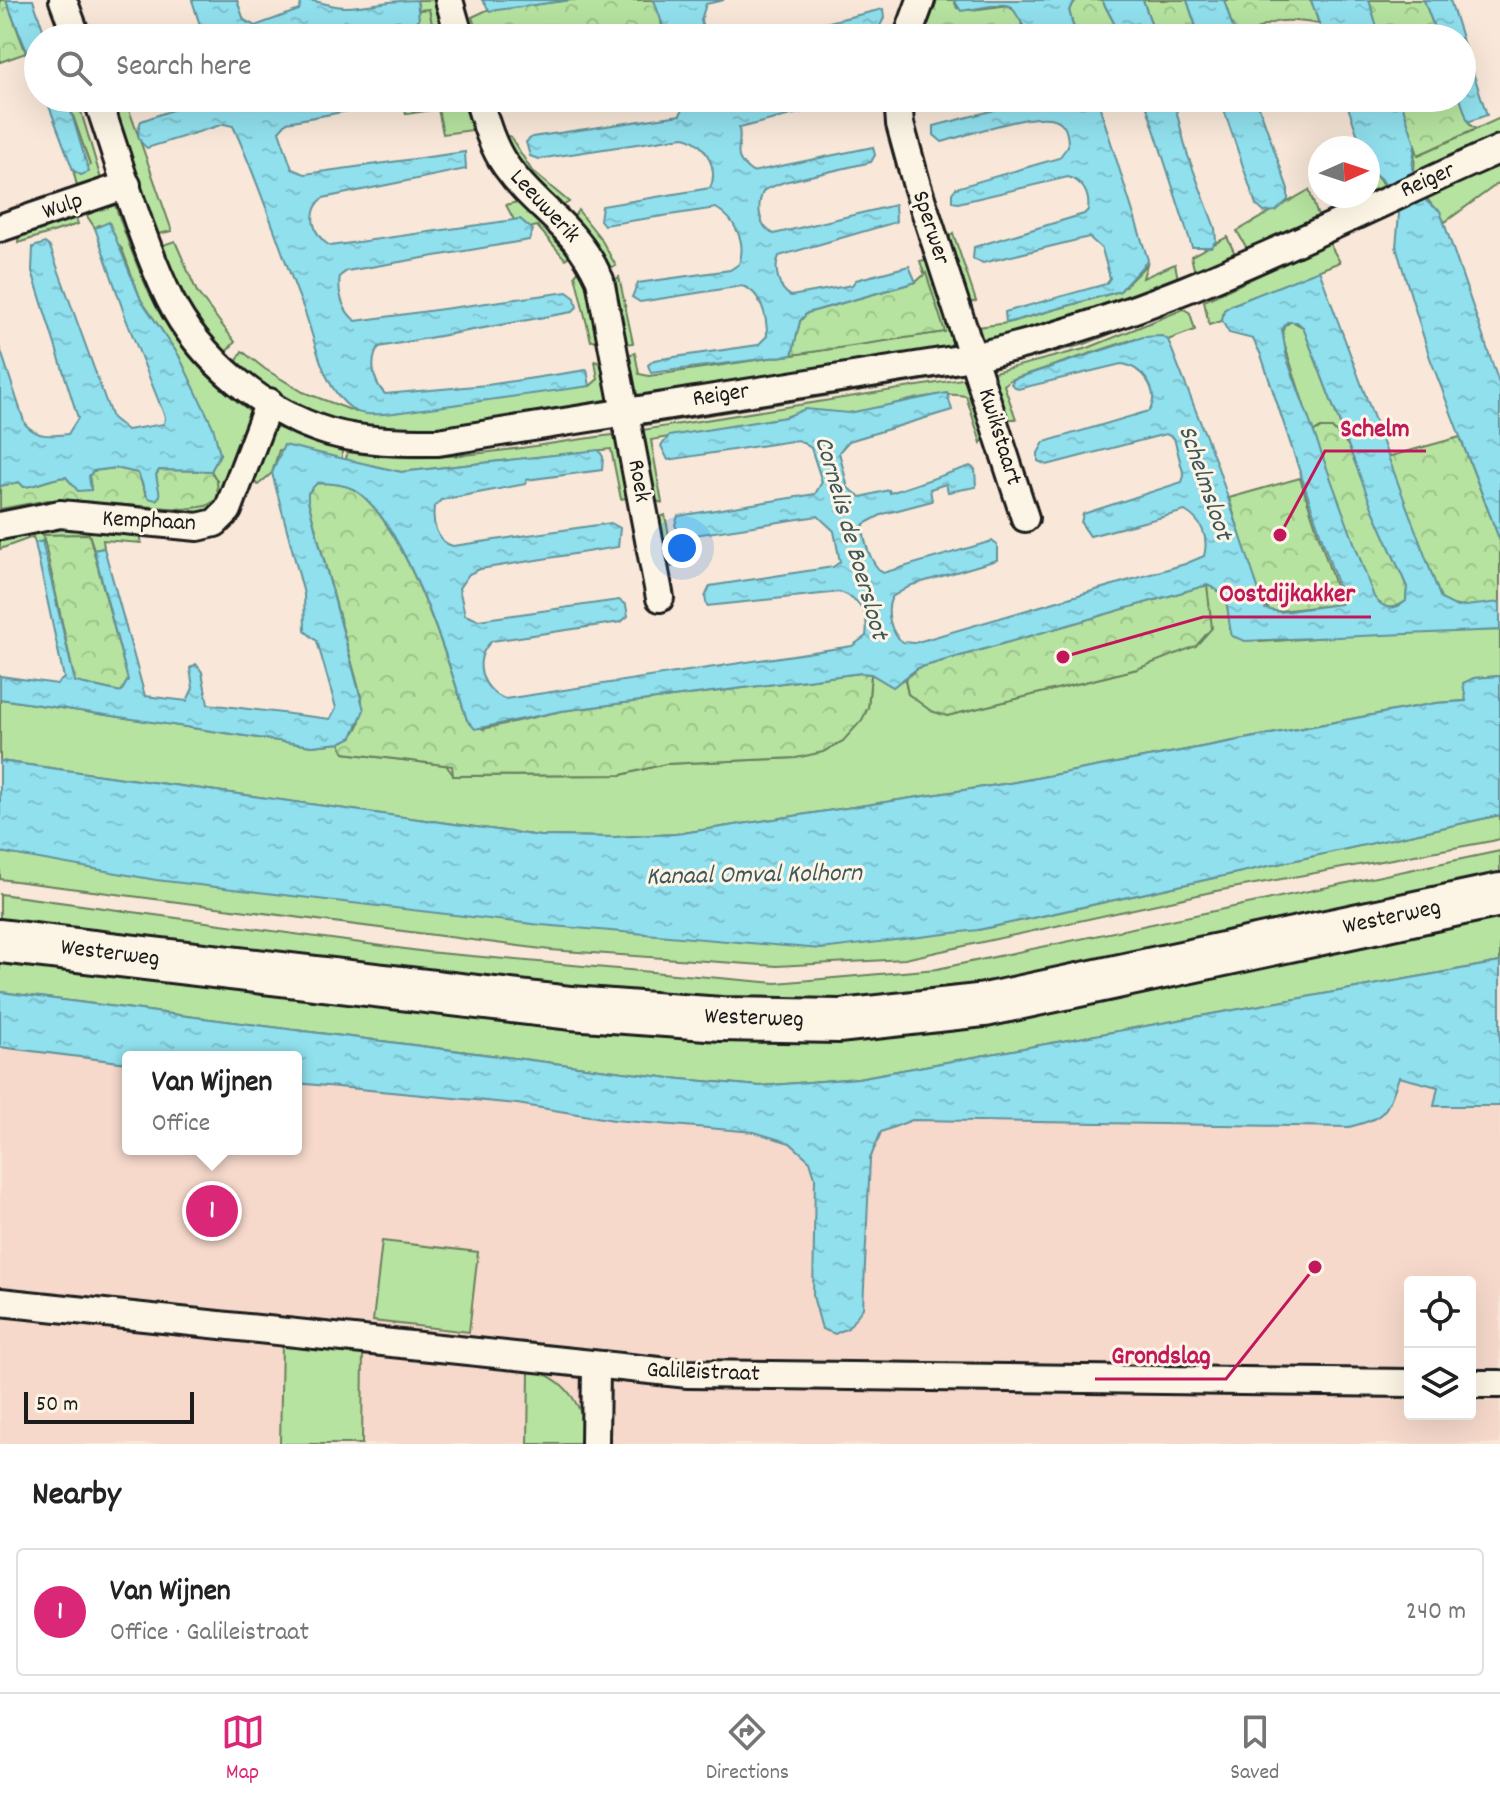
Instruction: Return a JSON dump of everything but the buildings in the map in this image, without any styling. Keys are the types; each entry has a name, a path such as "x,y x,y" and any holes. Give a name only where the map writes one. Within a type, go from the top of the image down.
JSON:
{"main road":[{"name":"Westerweg","path":"0,941 571,1008 721,1019 840,1021 985,1005 1500,895"}],"street":[{"path":"63,0 72,24"},
{"path":"449,0 456,24"},
{"path":"912,24 921,0"},
{"name":"Reiger","path":"102,112 170,300 220,365 269,402 329,432 394,442 438,442 972,357 1041,342 1127,314 1500,149"},
{"name":"Leeuwerik","path":"482,112 504,164 560,219 591,259 600,280 626,411"},
{"name":"Sperwer","path":"899,112 917,186 972,357"},
{"name":"Wulp","path":"0,228 127,185"},
{"name":"Kwikstaart","path":"972,357 1025,518"},
{"name":"Kemphaan","path":"0,526 60,514 149,525 198,527 215,523 228,510 269,402"},
{"name":"Roek","path":"626,411 660,598"},
{"name":"Galileistraat","path":"0,1302 596,1367 704,1375 1404,1383"},
{"path":"595,1444 596,1367"},
{"path":"1476,1384 1500,1384"}],"shaded area":[{"path":"1500,927 1500,1444 0,1444 0,972 729,1061"}],"green space":[{"path":"0,0 6,0 24,54 0,62"},
{"path":"417,0 442,0 449,24 432,24 429,10 419,10"},
{"path":"571,0 654,0 662,24 474,24 472,17 487,10"},
{"path":"937,0 954,0 957,8 971,10 1009,5 1021,18 1022,24 928,24"},
{"path":"1076,0 1102,0 1115,24 1072,24 1069,10"},
{"path":"1143,0 1187,0 1195,24 1151,24"},
{"path":"1224,0 1311,0 1319,24 1280,21 1232,24"},
{"path":"1369,0 1424,0 1433,24 1376,24"},
{"path":"429,9 432,24 402,24 416,22 419,10"},
{"path":"72,112 81,112 103,186 78,190 73,170 81,175 90,165"},
{"path":"110,112 130,112 172,231 153,235"},
{"path":"439,112 475,112 480,129 443,134"},
{"path":"1404,112 1465,112 1470,125 1476,129 1418,155"},
{"path":"1500,118 1500,139 1427,172 1425,169 1414,173 1415,149 1419,155"},
{"path":"510,136 532,171 569,202 558,209 524,180 502,137"},
{"path":"1500,166 1500,182 1445,222 1425,196"},
{"path":"1308,191 1308,208 1315,208 1318,216 1316,223 1249,252 1237,231"},
{"path":"528,199 577,251 565,259 537,226 530,228 520,219 514,220 506,205"},
{"path":"114,202 138,266 164,321 201,369 253,413 224,502 199,521 0,518 0,509 48,500 185,509 217,481 211,471 220,454 179,356 141,300 122,249 99,225 95,228 87,216 90,207"},
{"path":"1328,208 1347,208 1332,215"},
{"path":"578,210 601,239 616,266 609,268 599,263 571,222"},
{"path":"74,212 78,224 18,243 19,229"},
{"path":"953,233 976,301 966,304 943,244"},
{"path":"1227,237 1237,258 1201,274 1194,269 1191,256"},
{"path":"175,241 197,292 235,342 227,351 218,352 197,326 159,252 163,245"},
{"path":"1329,243 1340,262 1232,305 1224,310 1222,321 1209,325 1204,301"},
{"path":"929,259 957,337 948,348 639,398 635,395 621,356 635,353 639,374 649,376 944,332 920,261"},
{"path":"1147,264 1143,278 1175,264 1179,284 1119,308 987,342 970,328 1008,323 1120,291"},
{"path":"581,268 589,271 605,338 591,341 575,275"},
{"path":"926,273 945,332 792,355 800,321 807,313 916,282"},
{"path":"619,277 633,343 619,345 607,286"},
{"path":"1178,302 1181,306 1085,344 993,368 999,360"},
{"path":"1184,309 1190,313 1195,330 1168,340 1134,339 1010,380 1004,385 1016,419 1002,419 990,373 1088,348"},
{"path":"1292,321 1303,327 1348,445 1321,428 1313,433 1282,337 1284,326"},
{"path":"242,351 303,392 356,412 590,386 598,379 595,361 610,367 611,398 608,402 495,424 417,432 378,431 341,425 306,414 278,398 234,367"},
{"path":"954,371 957,375 640,426 642,421"},
{"path":"968,378 990,430 981,443 966,396 921,398 847,413 803,412 651,440 662,503 654,500 636,431"},
{"path":"270,425 342,451 342,459 279,450 272,473 258,485 248,476"},
{"path":"1321,428 1332,428 1348,445 1407,587 1406,601 1397,606 1385,607 1374,598 1313,433"},
{"path":"622,434 635,496 621,499 611,449 401,472 346,460 347,452 381,456 450,456"},
{"path":"1460,437 1500,541 1500,602 1469,607 1454,606 1441,599 1387,457"},
{"path":"116,468 138,473 146,495 156,500 159,496 156,475 159,470 211,471 217,481 218,499 206,506 185,509 48,500 0,509 0,486 19,482 24,487 66,477 75,487 91,489 89,476 93,471"},
{"path":"1300,478 1341,604 1271,612 1259,598 1229,498"},
{"path":"316,483 353,489 372,505 390,530 407,560 437,630 467,720 483,729 561,711 861,673 871,674 868,708 862,720 843,741 823,752 796,758 665,764 621,775 453,776 452,766 344,753 340,743 356,731 362,700 308,501 308,493"},
{"path":"665,515 675,566 671,567 661,561 652,520"},
{"path":"40,522 138,530 141,543 103,540 104,548 94,550 89,534 49,535 43,536 44,543 35,543 33,537 0,549 0,534"},
{"path":"89,534 128,680 121,692 75,682 43,535"},
{"path":"1207,585 1224,597 1230,615 1230,630 1260,642 1398,632 1500,630 1500,676 1474,678 1464,683 1466,701 1436,703 1010,783 676,834 540,836 0,761 0,699 312,746 340,743 344,753 446,765 454,776 621,775 665,764 796,758 868,708 871,674 890,685 905,679 908,694 947,716 1137,669 1208,611"},
{"path":"1207,585 1212,628 1196,646 1137,669 947,716 931,711 908,694 905,679 918,668"},
{"path":"1500,815 1500,839 1492,841 1216,891 905,959 777,966 550,950 0,879 0,852 212,886 978,930"},
{"path":"1500,851 1500,879 1027,982 763,1008 0,927 0,894 427,952 776,983 937,969"},
{"path":"1500,913 1500,962 858,1078 760,1086 670,1078 0,992 0,956 715,1033"},
{"path":"382,1241 478,1252 469,1332 373,1321"},
{"path":"282,1342 363,1351 362,1444 280,1444"},
{"path":"529,1370 554,1379 571,1396 582,1418 586,1444 528,1444"}],"water":[{"path":"6,0 33,0 41,24 24,24 24,44"},
{"path":"192,0 237,0 244,20 251,24 200,24"},
{"path":"302,0 346,7 417,0 419,19 416,22 260,24 299,10"},
{"path":"482,0 571,0 490,11"},
{"path":"654,0 724,0 706,4 702,24 662,24"},
{"path":"954,0 1076,0 1069,10 1072,24 1022,24 1012,7 1003,4 961,11"},
{"path":"1102,0 1143,0 1151,24 1115,24"},
{"path":"1187,0 1224,0 1232,24 1195,24"},
{"path":"1311,0 1369,0 1376,24 1319,24"},
{"path":"1424,0 1450,0 1458,24 1433,24"},
{"path":"883,9 881,24 820,24"},
{"path":"1476,82 1487,115 1468,122 1465,112 1476,112"},
{"path":"51,112 71,112 89,172 81,175 73,170"},
{"path":"166,112 342,112 287,122 279,131 292,169 305,174 465,152 466,169 323,198 313,217 319,236 330,246 520,219 533,230 529,240 347,271 340,276 339,282 344,307 356,321 567,292 575,298 577,307 572,312 379,347 374,359 378,384 385,394 487,385 587,370 590,386 394,413 356,412 341,400 326,375 261,194 233,126 224,124 147,148 139,139 141,121"},
{"path":"681,112 803,112 739,128 739,156 752,172 873,147 875,155 871,162 784,182 764,190 760,215 765,226 774,234 895,205 896,222 779,256 778,279 791,296 852,285 856,280 909,266 916,282 807,313 800,321 792,355 651,373 648,365 654,360 758,345 767,336 759,299 742,286 640,302 632,297 638,283 730,270 739,264 741,248 738,232 729,218 716,208 604,225 600,220 602,206 710,188 713,172 708,156 691,139 683,137 538,159 530,156 526,142 532,137 680,115"},
{"path":"987,112 1101,112 1148,260 1120,291 1006,323 1005,312 1106,284 1110,278 1102,249 1089,237 983,263 973,259 974,247 1084,214 1088,210 1087,194 1078,182 1068,177 958,203 952,202 952,193 956,188 1059,158 1068,146 1066,130 1060,122 1051,118 1038,118 1003,124 942,142 934,135 934,126"},
{"path":"1149,112 1177,112 1187,153 1215,228 1216,241 1211,247 1192,247"},
{"path":"1225,112 1261,112 1288,189 1288,200 1276,211 1264,212 1256,205"},
{"path":"1350,112 1405,112 1415,144 1412,168 1427,202 1440,211 1500,386 1500,541 1430,358 1396,247 1399,214 1380,178 1380,136 1358,136"},
{"path":"109,222 141,300 179,356 213,427 220,454 211,471 159,470 156,475 160,496 156,500 148,498 138,473 116,468 93,471 89,476 91,490 78,491 66,477 24,487 19,482 0,486 0,348 25,424 30,429 45,435 68,434 78,418 32,271 33,247 45,243 50,247 112,418 127,430 164,424 165,417 126,319 95,228"},
{"path":"1319,270 1441,599 1457,607 1500,602 1500,630 1245,641 1232,636 1225,600 1216,589 1207,585 918,668 893,687 871,674 861,673 561,711 475,729 467,720 423,595 390,530 372,505 353,489 317,483 308,493 308,501 364,710 352,737 340,743 312,746 0,699 0,676 57,684 64,678 35,543 42,541 75,682 121,692 128,680 94,550 104,548 145,696 187,701 193,688 190,668 196,664 202,672 208,704 330,719 336,708 317,641 305,631 304,594 272,473 284,445 401,472 599,450 603,457 602,470 526,480 526,484 441,500 434,507 436,531 447,544 453,546 611,523 620,528 618,547 480,569 469,574 459,588 465,615 478,620 619,600 626,605 628,616 621,622 492,641 482,656 482,673 490,689 505,699 852,646 866,636 862,609 853,599 840,592 707,606 705,597 710,586 833,567 840,562 834,531 818,516 682,537 675,525 678,516 815,494 822,482 811,448 798,440 668,460 661,446 669,436 786,417 805,409 849,413 947,393 952,410 849,441 839,452 848,488 861,497 889,490 890,493 970,466 975,469 976,487 948,492 946,484 930,489 932,501 883,514 864,524 868,551 883,573 992,541 997,545 997,560 912,585 892,597 890,621 903,642 914,643 1185,564 1204,556 1206,542 1200,525 1185,511 1090,536 1081,523 1083,514 1182,482 1184,476 1174,438 1166,434 1047,465 1038,461 1038,453 1044,442 1149,411 1153,396 1142,374 1121,364 1018,389 1011,384 1014,379 1143,337 1162,336 1168,340 1216,462 1265,609 1280,612 1341,604 1340,593 1261,355 1253,339 1229,333 1222,321 1224,310","holes":["1287,322 1297,322 1303,327 1373,510 1407,587 1406,601 1397,606 1385,607 1374,597 1287,359 1282,330"]},
{"name":"Kanaal Omval Kolhorn","path":"1500,676 1500,815 978,930 821,949 541,925 156,880 0,852 0,761 540,836 676,834 1010,783 1436,703 1466,701 1463,683 1474,678"},
{"path":"1500,962 1500,1106 1434,1106 1438,1087 1399,1077 1383,1112 1371,1120 1349,1127 912,1120 881,1132 870,1159 863,1308 848,1328 835,1334 822,1329 813,1296 815,1177 810,1161 790,1143 754,1132 614,1120 517,1104 302,1084 302,1051 122,1051 122,1062 0,1047 0,992 670,1078 760,1086 858,1078"}],"place":[{"name":"Schelm","path":"1280,535"},
{"name":"Oostdijkakker","path":"1063,657"},
{"name":"Van Wijnen","path":"212,1211"},
{"name":"Grondslag","path":"1315,1267"}],"water label":[{"name":"Schelmsloot","path":"1204,483"},
{"name":"Cornelis de Boersloot","path":"850,538"}]}
